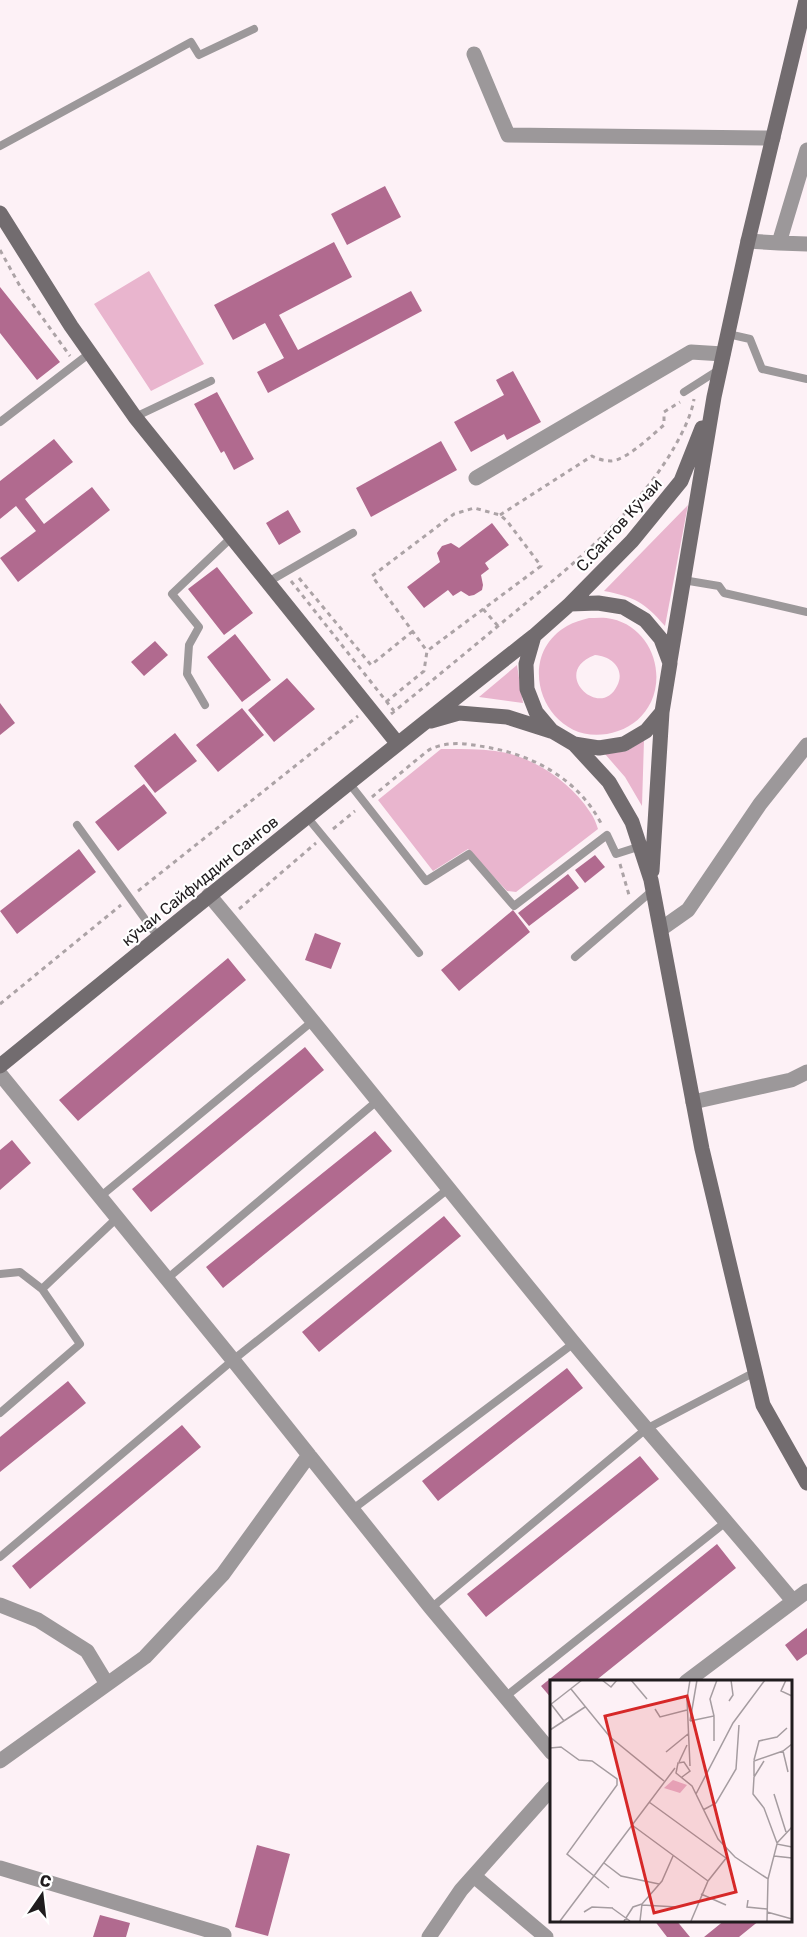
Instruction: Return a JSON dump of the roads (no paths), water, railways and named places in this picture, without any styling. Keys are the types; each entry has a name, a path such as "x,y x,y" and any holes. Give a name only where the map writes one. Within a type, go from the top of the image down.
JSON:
{"street":[{"path":"652,885 662,712 714,397 748,241 806,0"},
{"path":"474,54 508,135 773,138"},
{"path":"779,243 807,150"},
{"path":"0,213 71,326 135,417 398,744"},
{"path":"748,241 807,244"},
{"path":"476,478 691,352 722,362"},
{"name":"С.Сангов Кӯчаи","path":"570,604 632,541 681,482 714,397"},
{"path":"422,724 534,636 570,604 598,603 623,607 645,620 661,639 670,663"},
{"path":"534,636 526,664 527,689 536,712 552,731"},
{"path":"574,744 599,748 624,744 646,731 662,712"},
{"path":"422,724 459,713 507,717 552,731 574,744 609,782 632,822 652,885 702,1149 763,1405 807,1483"},
{"name":"кӯчаи Сайфиддин Сангов","path":"0,1066 422,724"},
{"path":"661,929 688,910 760,804 807,745"},
{"path":"209,895 314,1020 574,1343 793,1601"},
{"path":"693,1102 791,1080 807,1071"},
{"path":"0,1074 168,1278 431,1608 550,1751"},
{"path":"0,1761 145,1657 223,1574 309,1455"},
{"path":"689,1680 807,1591"},
{"path":"0,1605 38,1620 87,1651 107,1684"},
{"path":"429,1937 461,1890 550,1790"},
{"path":"0,1868 224,1935"},
{"path":"474,1876 546,1937"}],"lane":[{"path":"0,146 191,42 199,55 255,29"},
{"path":"728,334 750,339 762,369 807,379"},
{"path":"0,422 90,353"},
{"path":"684,392 722,362"},
{"path":"135,417 210,381"},
{"path":"268,582 353,533"},
{"path":"205,705 187,674 189,645 199,627 172,594 232,537"},
{"path":"684,580 719,586 724,593 807,612"},
{"path":"349,783 426,881 469,854 514,906 607,835 616,854 641,846"},
{"path":"307,817 418,953"},
{"path":"77,825 158,937"},
{"path":"575,957 633,908 652,885"},
{"path":"101,1196 314,1020"},
{"path":"168,1278 377,1101"},
{"path":"0,1557 233,1360 448,1189"},
{"path":"42,1289 118,1217"},
{"path":"0,1274 20,1272 42,1289 80,1344 0,1413"},
{"path":"353,1509 574,1343"},
{"path":"431,1608 646,1429 755,1372"},
{"path":"506,1697 727,1521"}]}
